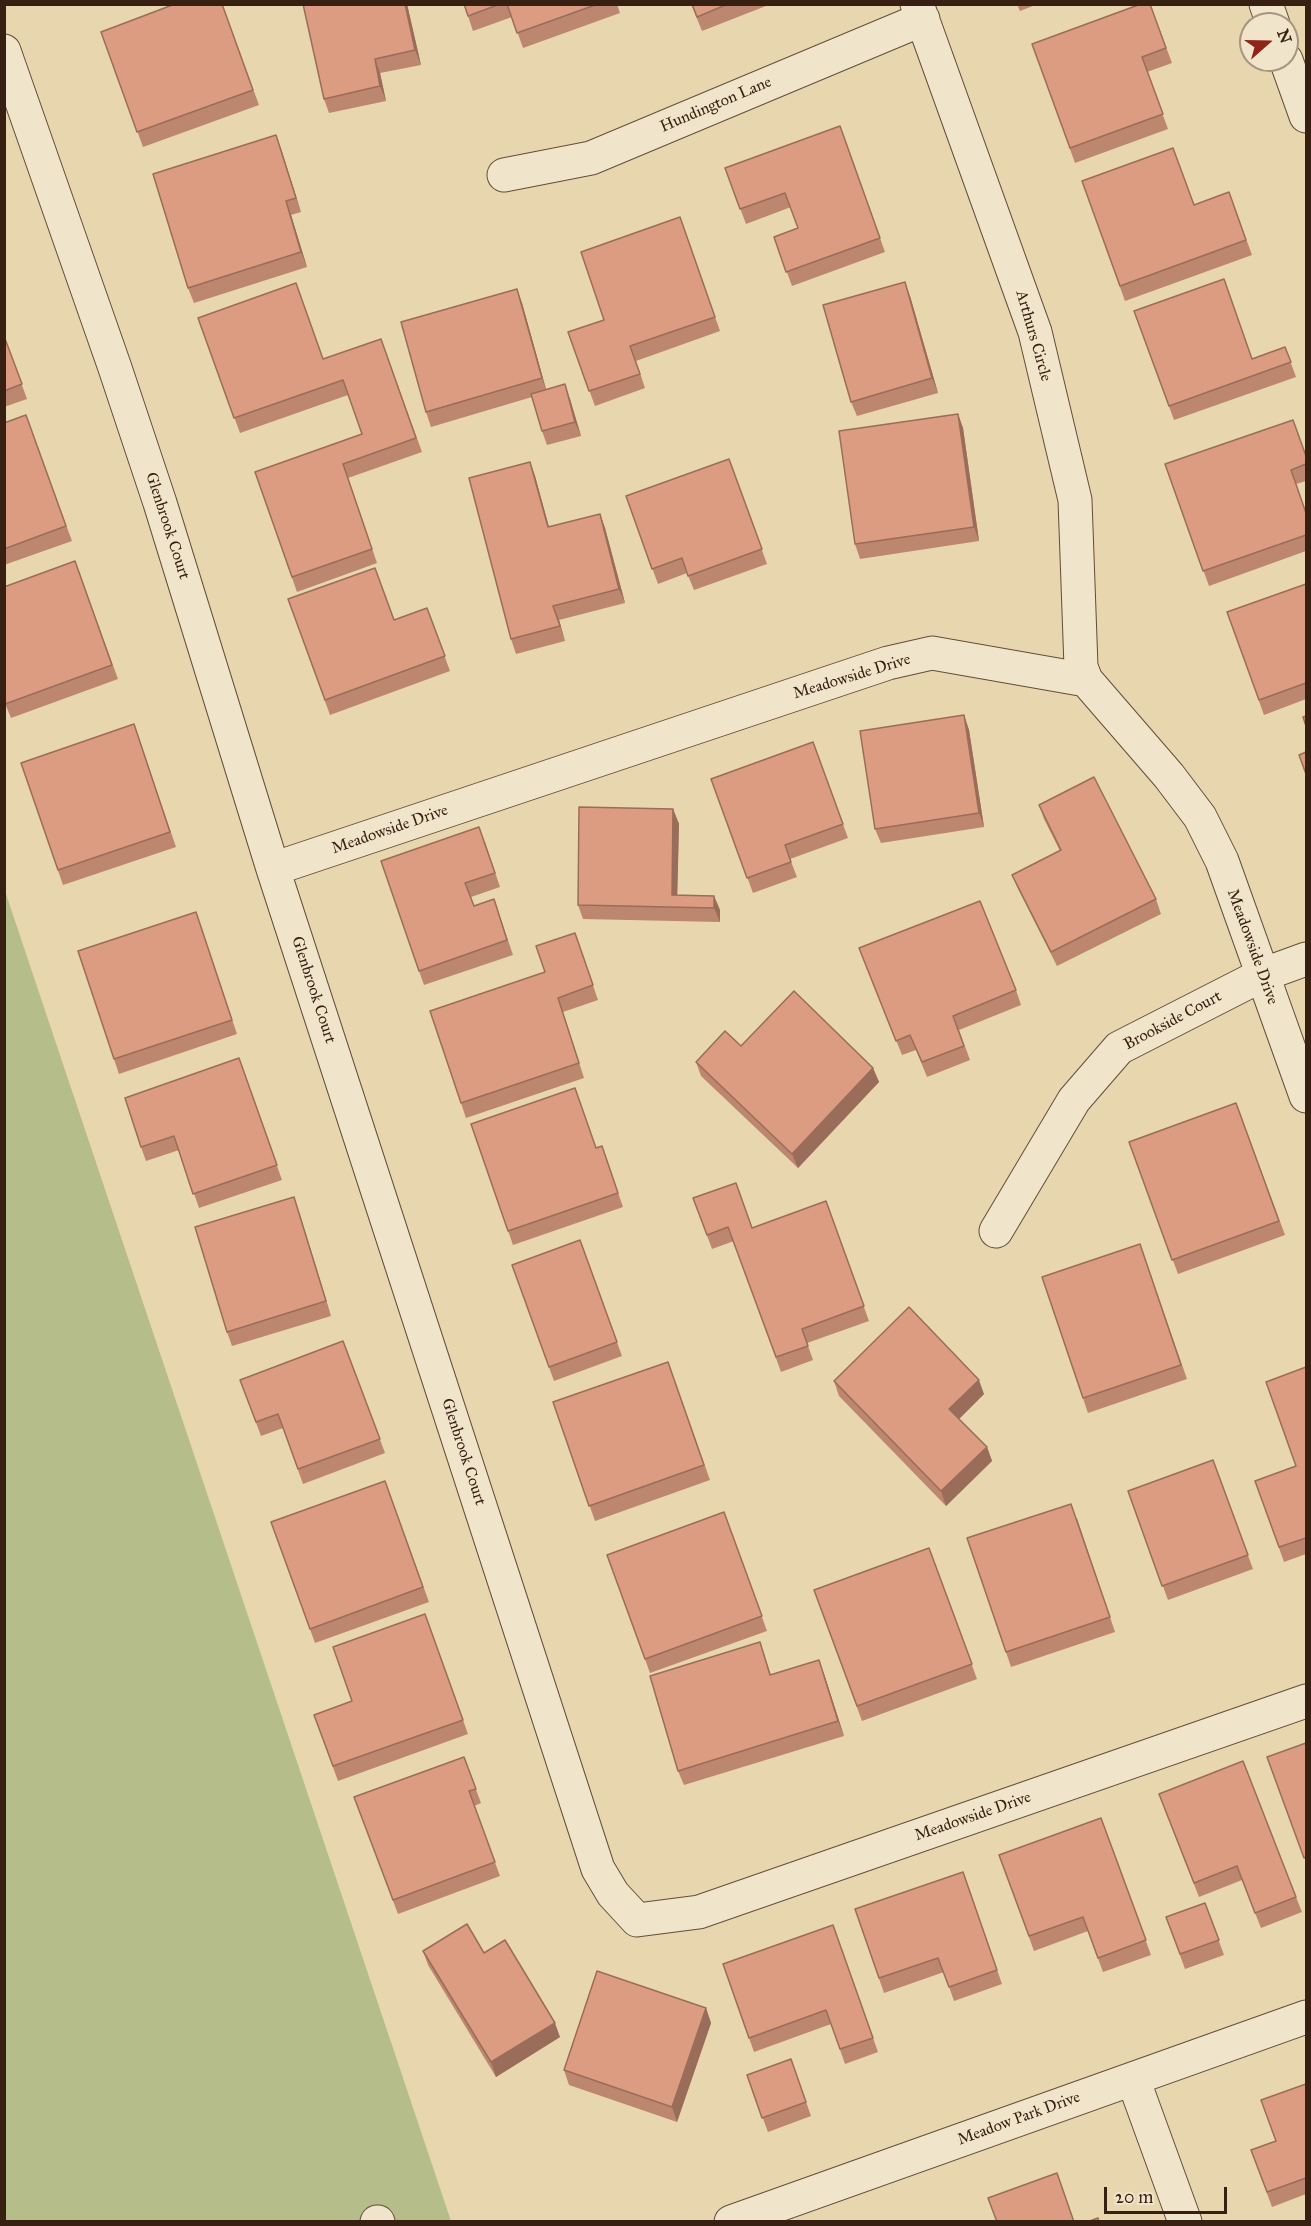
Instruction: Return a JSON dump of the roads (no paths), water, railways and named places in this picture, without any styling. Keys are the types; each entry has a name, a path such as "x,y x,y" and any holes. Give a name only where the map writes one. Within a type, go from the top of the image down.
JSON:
{"street":[{"name":"Hundington Lane","path":"504,175 591,158 920,12"},
{"name":"Arthurs Circle","path":"920,12 1035,332 1075,500 1081,667 1086,680"},
{"name":"Glenbrook Court","path":"4,51 160,503 273,869 598,1869 613,1894 637,1920"},
{"path":"1290,72 1306,116"},
{"name":"Meadowside Drive","path":"273,869 888,663 932,653 1086,680 1169,776 1200,817 1222,861 1306,1096"},
{"name":"Brookside Court","path":"996,1231 1074,1100 1119,1048 1262,975 1306,959"},
{"name":"Meadowside Drive","path":"637,1920 699,1912 1306,1701"},
{"name":"Meadow Park Drive","path":"731,2222 1306,2017"},
{"path":"1133,2079 1185,2222"}]}
